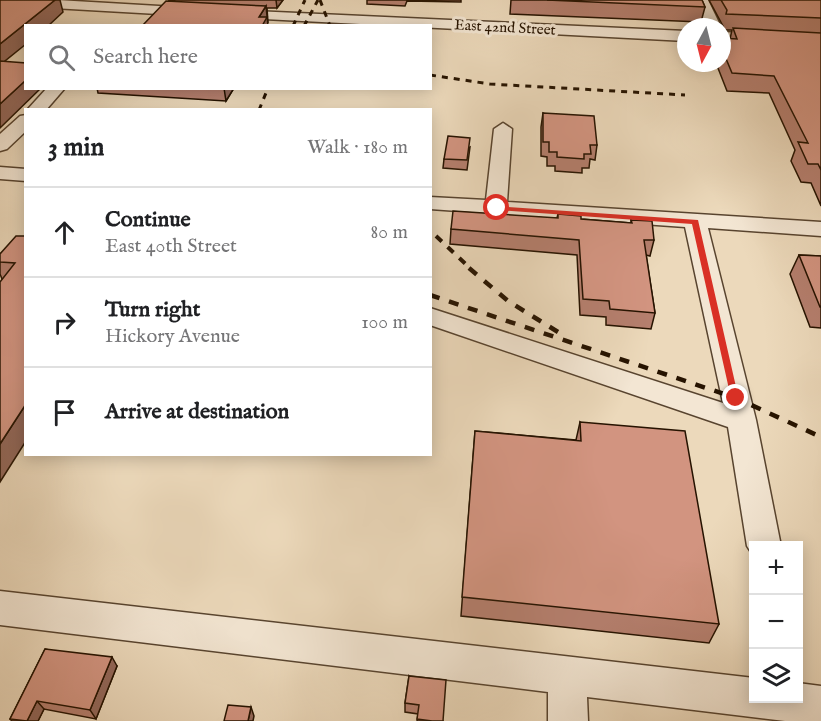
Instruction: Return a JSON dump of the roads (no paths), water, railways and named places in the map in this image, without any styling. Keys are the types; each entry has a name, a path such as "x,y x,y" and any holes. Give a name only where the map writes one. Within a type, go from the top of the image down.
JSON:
{"street":[{"path":"701,0 709,18"},
{"name":"East 42nd Street","path":"0,2 142,5 216,14 423,24"},
{"path":"123,24 142,5"},
{"path":"491,27 491,21 497,18 613,26 670,26 677,32"},
{"name":"East 42nd Street","path":"432,24 491,27 613,26"},
{"path":"731,37 821,42"},
{"path":"38,108 55,90"},
{"path":"0,145 24,122"},
{"path":"497,208 496,193 503,129"},
{"path":"0,192 14,174"},
{"path":"432,203 821,229"},
{"path":"695,221 741,420 763,541"},
{"path":"432,317 741,420"},
{"path":"0,608 749,698"},
{"path":"567,677 568,721"},
{"path":"782,703 804,707"}],"railway":[{"path":"294,24 305,0"},
{"path":"305,24 318,0"},
{"path":"320,0 329,24"},
{"path":"432,75 490,84 685,95"},
{"path":"260,108 267,90"},
{"path":"436,236 471,269"},
{"path":"469,268 508,301 558,332"},
{"path":"432,296 736,398 821,437"}]}
